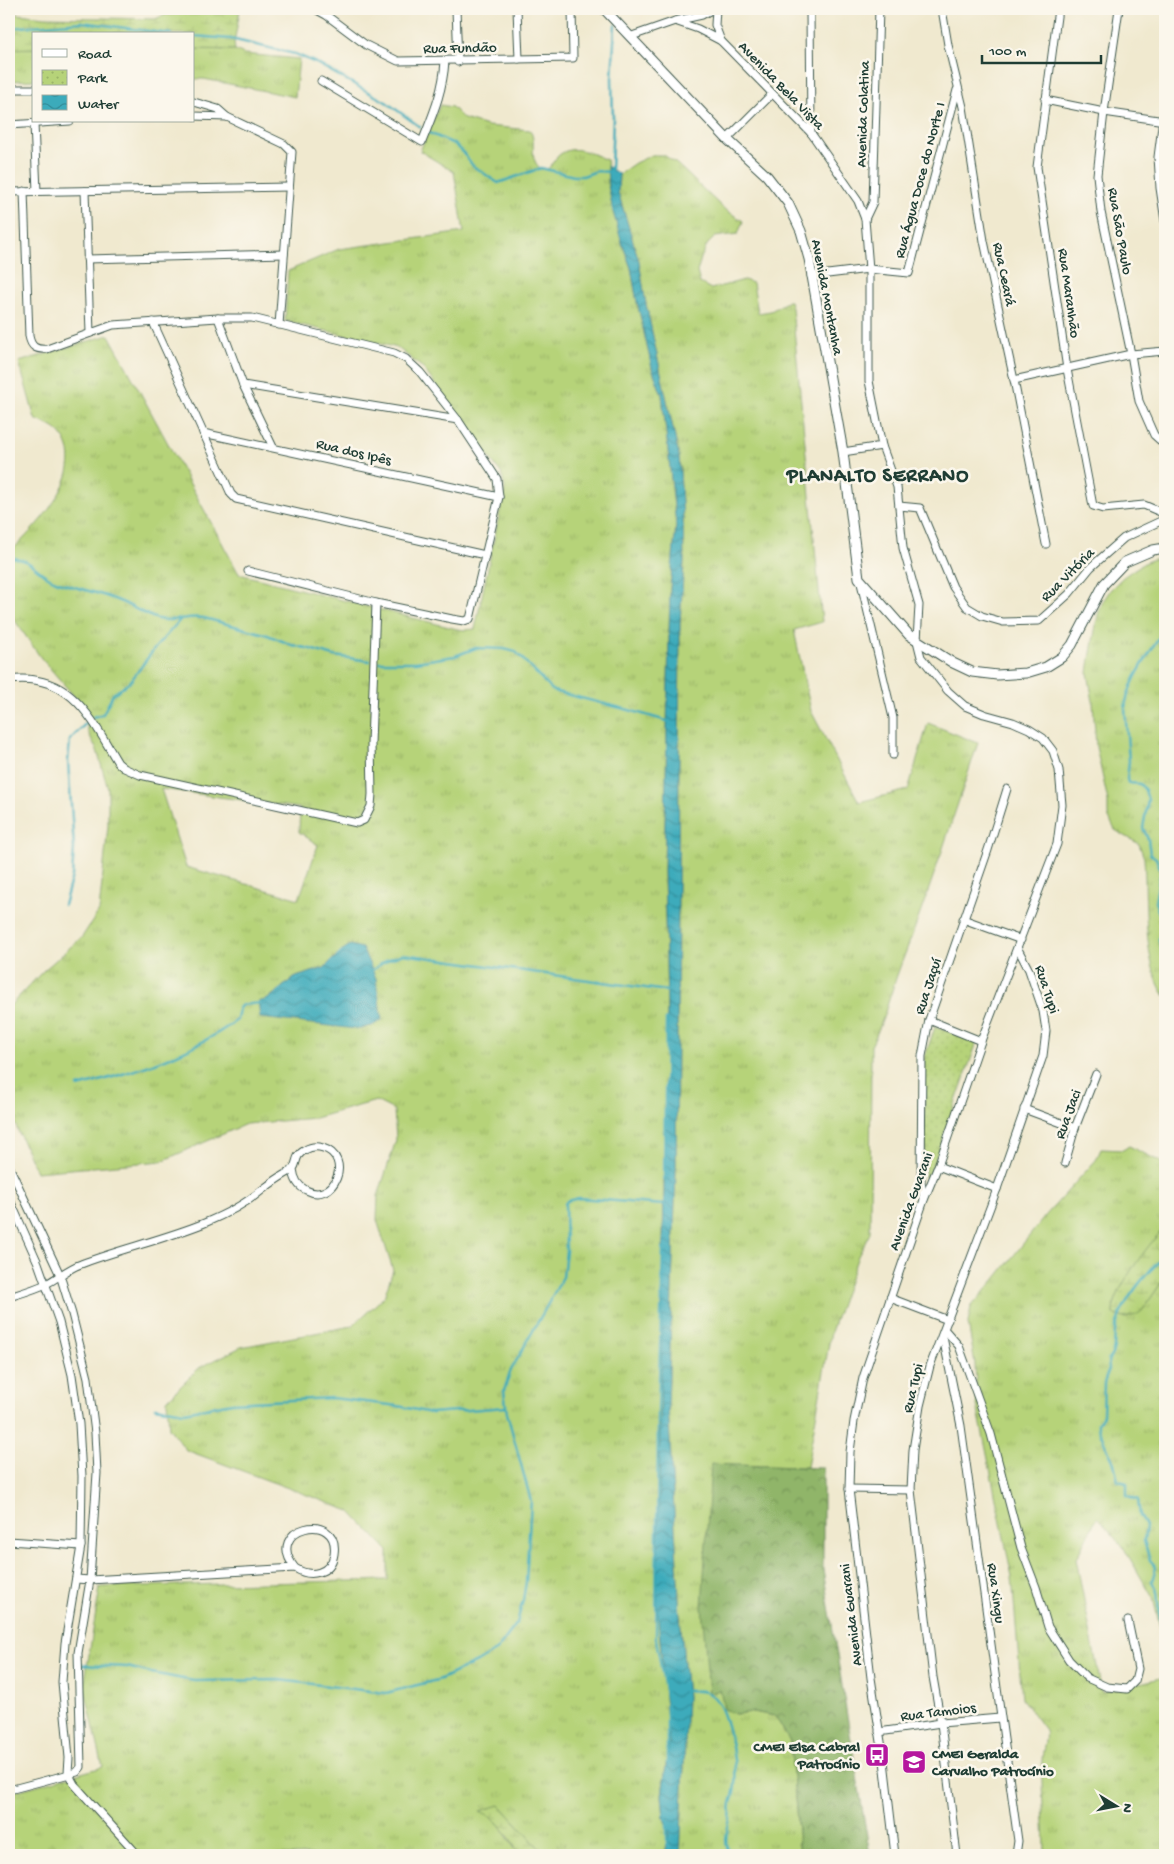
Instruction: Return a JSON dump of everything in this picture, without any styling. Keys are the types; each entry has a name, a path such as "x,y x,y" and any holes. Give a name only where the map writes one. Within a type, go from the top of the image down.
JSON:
{"street":[{"name":"Rua Fundão","path":"315,9 366,45 398,62 573,58 572,9"},
{"path":"456,9 458,62"},
{"path":"517,9 518,59"},
{"path":"632,36 675,21 702,15 714,9"},
{"name":"Avenida Bela Vista","path":"714,9 715,25 721,41"},
{"path":"810,9 811,133"},
{"name":"Avenida Colatina","path":"865,219 873,202 879,9"},
{"name":"Rua Ceará","path":"942,9 948,45 963,107 984,240 1046,544"},
{"name":"Rua Maranhão","path":"1058,9 1037,167 1067,369 1093,506 1103,509 1144,505 1165,514"},
{"name":"Avenida Montanha","path":"605,10 632,36 727,139 767,176 788,203 801,231 809,259 843,452 859,578"},
{"name":"Rua São Paulo","path":"1118,11 1097,175 1101,212 1139,401 1154,434 1165,445"},
{"name":"Avenida Bela Vista","path":"675,21 698,29 721,41 811,133 858,201 865,219 869,270 869,380 882,446 897,487 903,548 919,605 917,641"},
{"path":"322,81 422,142 439,99 443,82 444,61"},
{"name":"Rua Água Doce do Norte I","path":"812,276 869,270 909,273 958,87"},
{"path":"9,89 32,89"},
{"path":"727,139 771,94"},
{"path":"1045,100 1104,112 1164,121"},
{"path":"195,102 218,109 227,117 288,147 292,152 279,325"},
{"path":"1165,103 1158,157 1165,221"},
{"path":"195,116 212,115 227,117"},
{"path":"9,125 58,122"},
{"path":"34,124 37,191"},
{"path":"9,192 289,187"},
{"path":"85,191 90,332"},
{"path":"24,192 29,336 30,343 38,350 47,349 113,325 218,318 252,318 394,353 406,359 420,372 458,420 497,479 499,497 470,619 467,621 452,620 376,603 248,571"},
{"path":"87,259 284,254"},
{"path":"218,318 243,385 273,447"},
{"path":"152,322 231,494 236,499 485,555"},
{"path":"1014,380 1131,354 1165,351"},
{"path":"243,385 458,420"},
{"name":"Rua dos Ipês","path":"203,433 499,497"},
{"path":"843,452 882,446"},
{"name":"Rua Vitória","path":"899,506 920,508 953,587 967,607 982,616 1003,622 1039,621 1069,594 1091,567 1124,538 1165,519"},
{"path":"859,578 895,621 917,641 939,654 972,672 997,675 1026,674 1046,667 1062,657 1072,645 1104,584 1125,562 1153,550 1165,548"},
{"path":"859,578 893,718 893,755"},
{"path":"9,680 34,679 60,688 81,706 95,723 118,763 124,768 140,775 357,822 364,820 371,806 371,744 376,603"},
{"name":"Avenida Guarani","path":"895,1855 849,1489 850,1452 854,1421 864,1378 924,1200 938,1166 981,1041 1057,844 1062,805 1059,770 1053,751 1043,738 1029,729 965,706 948,691 921,657 917,641"},
{"path":"928,666 932,658 939,654"},
{"name":"Rua Jaçuí","path":"924,1200 921,1182 922,1056 930,1020 1007,789"},
{"path":"963,919 1021,940"},
{"name":"Rua Tupi","path":"957,1855 911,1490 913,1450 920,1406 930,1366 997,1189 1043,1056 1046,1031 1040,1003 1018,949"},
{"path":"930,1020 981,1041"},
{"name":"Rua Jaci","path":"1065,1163 1075,1128 1096,1074"},
{"path":"1024,1109 1075,1128"},
{"path":"9,1297 46,1284 80,1264 204,1223 233,1211 293,1169 299,1155 312,1147 326,1149 337,1160 339,1175 331,1188 317,1193 303,1189 297,1183 293,1169"},
{"path":"9,1166 60,1275 72,1314 88,1378 95,1433 97,1473 90,1580 78,1654 81,1767 77,1772 9,1790"},
{"path":"938,1166 997,1189"},
{"path":"9,1198 38,1263 59,1322 79,1424 82,1476 81,1546 65,1643 62,1682 70,1765 68,1773 74,1784 138,1855"},
{"path":"890,1298 948,1320"},
{"path":"944,1332 959,1346 991,1434 1021,1548 1036,1587 1048,1627 1069,1660 1087,1678 1107,1687 1127,1689 1134,1681 1138,1669 1128,1621"},
{"name":"Rua Xingu","path":"944,1332 961,1426 1018,1841 1016,1855"},
{"path":"849,1489 911,1490"},
{"path":"76,1579 90,1580 295,1568 308,1574 315,1574 328,1568 334,1555 335,1548 329,1535 318,1528 311,1527 304,1528 292,1536 289,1542 288,1556 295,1568"},
{"path":"9,1540 81,1546"},
{"name":"Rua Tamoios","path":"879,1732 1000,1718"}],"green space":[{"path":"164,9 240,10 234,43 235,50 195,49 195,32 32,32 32,48 9,49 9,13 45,17 155,19 165,15"},
{"path":"32,48 32,80 9,81 9,49"},
{"path":"195,49 235,50 244,54 299,59 295,97 204,79 195,79"},
{"path":"440,105 452,107 464,119 487,126 530,130 533,140 534,160 541,169 548,169 558,156 570,150 582,150 607,160 608,185 621,240 631,268 652,368 662,395 676,525 670,589 664,870 667,1007 657,1605 669,1743 662,1795 664,1818 669,1833 665,1855 541,1855 540,1849 500,1805 488,1815 499,1824 519,1855 9,1855 9,1793 103,1767 84,1686 100,1587 388,1580 388,1551 350,1511 186,1450 169,1428 167,1400 199,1368 241,1347 352,1326 384,1297 393,1270 377,1220 378,1196 396,1140 394,1110 376,1101 315,1118 246,1124 162,1161 36,1172 9,1110 9,1007 43,971 82,937 99,911 108,826 108,789 97,750 88,732 86,717 80,703 41,658 9,612 9,553 33,529 57,497 70,463 68,447 59,432 35,419 19,362 109,335 239,574 457,629 475,629 505,488 501,473 423,368 398,348 285,321 288,271 339,249 464,232 454,172 420,151","holes":["161,789 300,808 299,832 318,845 299,899 186,867","341,951 309,1024 258,1003 268,999 293,978 324,968"]},
{"path":"652,155 664,155 678,165 723,208 743,221 738,234 715,237 707,245 697,272 700,283 711,289 744,280 753,283 758,313 771,311 790,301 822,622 794,630 811,711 859,802 908,790 928,723 978,743 931,883 876,1037 871,1046 870,1233 858,1256 831,1332 807,1467 711,1465 709,1693 720,1690 735,1714 752,1712 775,1716 790,1741 800,1855 680,1855 687,1697 680,1616 668,1406 676,1171 680,622 684,561 683,519 679,456 646,304 639,261 618,192 619,174 635,163"},
{"path":"1165,555 1165,996 1152,966 1149,948 1144,858 1139,844 1115,830 1108,816 1108,801 1096,747 1093,702 1088,673 1098,614 1103,601 1122,578 1146,562"},
{"path":"935,1027 977,1042 929,1177 925,1177 924,1059"},
{"path":"1129,1146 1165,1164 1165,1227 1125,1281 1114,1304 1113,1314 1124,1318 1136,1313 1148,1302 1165,1277 1165,1648 1153,1598 1122,1545 1097,1517 1076,1559 1102,1692 1165,1677 1165,1855 1045,1855 1042,1757 1045,1730 1022,1699 1012,1577 977,1405 975,1364 968,1323 971,1307 1046,1215 1096,1160 1101,1149 1123,1150"},
{"path":"1165,1227 1165,1277 1142,1311 1136,1315 1124,1318 1113,1314 1118,1293 1125,1281 1141,1256"},
{"path":"711,1464 823,1468 823,1570 870,1855 800,1855 790,1741 775,1716 753,1712 735,1714 724,1709 720,1690 709,1694 702,1607"},
{"path":"500,1805 540,1849 541,1855 519,1855 503,1829 493,1818 480,1811"}],"water":[{"path":"607,166 619,174 618,192 639,261 646,304 679,456 683,519 684,561 680,622 676,1171 668,1406 680,1616 687,1697 680,1855 665,1855 669,1833 664,1818 662,1795 669,1743 657,1605 667,1007 664,870 670,589 676,525 662,395 652,368 631,268 613,212"},
{"path":"350,945 362,948 376,978 382,1020 372,1026 356,1029 260,1018 258,1002 268,999 293,978 324,968"}],"waterway":[{"path":"616,9 616,17"},
{"path":"9,28 82,22 156,32"},
{"path":"611,170 612,79 615,25"},
{"path":"195,36 231,39 295,54 316,63 386,102 420,127"},
{"path":"427,132 454,144 473,166 498,183 541,168 574,176 583,176 597,171 609,172"},
{"path":"9,557 30,564 56,581 111,598 158,619 204,618 265,634 292,645 334,656 370,661"},
{"path":"93,717 103,714 113,694 130,682 155,648 180,620"},
{"path":"1165,627 1141,666 1131,687 1125,708 1129,761 1127,779 1128,783 1140,784 1145,790 1148,800 1143,828 1148,839 1150,854 1156,858 1161,871 1155,902 1163,923 1159,939 1165,964"},
{"path":"378,662 416,662 455,656 476,648 504,649 516,652 553,691 670,722"},
{"path":"64,905 72,876 74,848 68,761 70,740 90,719"},
{"path":"371,971 387,960 403,954 667,991"},
{"path":"78,1087 181,1053 237,1020 239,1008 242,1005 260,1003"},
{"path":"664,1179 666,1019"},
{"path":"80,1667 82,1665 127,1667 194,1681 279,1680 386,1693 441,1679 497,1650 517,1623 523,1600 526,1582 531,1501 507,1413 504,1391 510,1372 563,1277 566,1251 565,1204 567,1201 579,1198 664,1205"},
{"path":"663,1249 658,1413 656,1639 667,1701 667,1763"},
{"path":"1165,1255 1137,1286 1121,1313 1116,1328 1113,1352 1108,1360 1109,1369 1104,1383 1103,1415 1098,1423 1098,1428 1114,1463 1118,1481 1127,1483 1127,1495 1138,1500 1140,1516 1146,1526 1144,1541 1150,1560 1156,1567 1152,1581 1157,1592 1165,1639"},
{"path":"155,1407 184,1412 232,1403 332,1398 398,1406 431,1413 506,1407"},
{"path":"684,1691 701,1691 710,1694 716,1700 721,1710 730,1736 735,1775 735,1789 726,1837 730,1855"},
{"path":"667,1823 667,1845"}],"place":[{"name":"CMEI Elsa Cabral Patrocínio","path":"877,1755"},
{"name":"CMEI Geralda Carvalho Patrocínio","path":"914,1762"}],"district":[{"name":"PLANALTO SERRANO","path":"878,474"}]}
